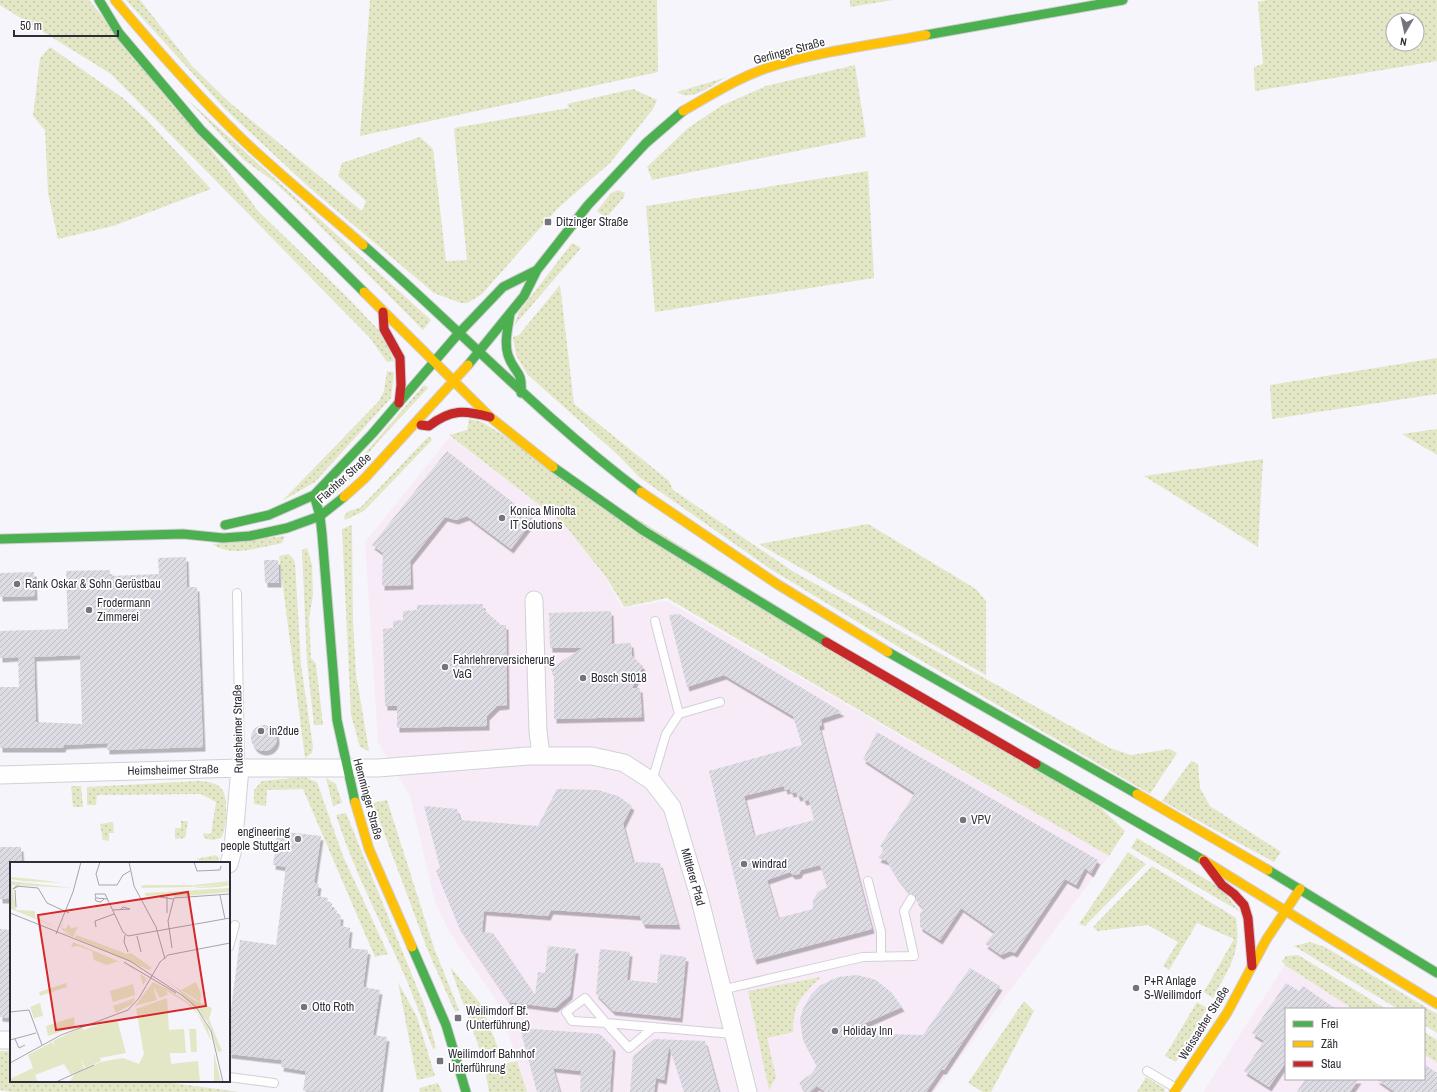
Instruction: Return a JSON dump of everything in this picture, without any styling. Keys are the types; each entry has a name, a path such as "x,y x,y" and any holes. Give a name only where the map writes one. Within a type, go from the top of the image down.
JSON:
{"main road":[{"path":"99,0 119,33 201,130 490,417 560,472 644,531 832,646 1203,860 1437,1004"},
{"path":"115,0 163,57 228,125 372,254 521,393 576,441 641,492 714,543 792,593 1009,722 1202,831 1437,973"},
{"name":"Gerlinger Straße","path":"479,353 524,296 537,270 588,205 646,143 681,112 736,80 769,67 801,58 1122,0"},
{"name":"Gerlinger Straße","path":"458,334 503,287 537,270"},
{"path":"383,312 384,329 392,340 400,358 401,385 399,403"},
{"path":"510,313 506,346 510,361 522,378 521,393"},
{"name":"Flachter Straße","path":"183,534 269,515 314,495 399,403 458,334"},
{"name":"Flachter Straße","path":"0,539 183,534 222,538 250,536 287,528 320,516 364,480 479,353"},
{"path":"416,424 429,426 446,413 454,412 467,411 490,417"},
{"name":"Hemminger Straße","path":"314,495 320,516 336,708 347,768 369,848 446,1025 466,1092"},
{"path":"1203,860 1222,885 1234,894 1244,905 1248,918 1252,966"},
{"name":"Weissacher Straße","path":"1178,1091 1227,1013 1252,966 1300,889"}],"street":[{"path":"534,600 538,731 541,756"},
{"name":"Mittlerer Pfad","path":"347,768 384,767 541,756 592,756 624,763 652,781 672,807 699,896 721,990 748,1092"},
{"name":"Heimsheimer Straße","path":"0,775 240,768 347,768"},
{"name":"Rutesheimer Straße","path":"230,862 233,849 240,768"}],"lane":[{"name":"Rutesheimer Straße","path":"237,594 240,768"},
{"path":"655,621 679,714"},
{"path":"652,781 666,734 679,714 720,702"},
{"path":"868,881 881,932 881,957"},
{"path":"721,990 863,957 914,956 904,911 911,899"},
{"path":"230,943 235,925"},
{"path":"654,1027 630,1048 606,1023 585,998 566,1012 572,1022 606,1023 654,1027 733,1034"},
{"path":"1147,1071 1178,1091"},
{"path":"230,1077 274,1083"}],"shaded area":[{"path":"450,437 563,523 607,580 622,608 667,601 1109,856 934,1092 527,1092 499,1005 449,931 435,902 410,796 378,742 365,542"},
{"path":"1285,965 1351,1008 1285,1008 1285,1080 1425,1080 1425,1055 1437,1063 1437,1092 1203,1092"}],"green space":[{"path":"0,0 89,0 225,167 258,211 348,298 384,336 394,361 387,362 370,338 111,74 0,5"},
{"path":"126,0 140,0 192,66 229,102 362,211 366,201 338,176 342,163 420,137 433,149 446,261 467,260 454,128 569,108 582,126 567,104 633,89 657,100 653,109 610,163 557,209 482,294 467,303 461,303 434,293 311,189 225,109"},
{"path":"370,0 657,0 658,72 360,136"},
{"path":"850,0 893,0 850,7"},
{"path":"1267,0 1437,0 1437,61 1255,91 1254,67 1263,64 1258,2"},
{"path":"50,47 123,98 146,119 211,189 113,226 58,239 48,193 45,130 33,116 40,58"},
{"path":"855,65 866,137 652,180 647,167 688,128 721,106 766,86"},
{"path":"727,77 696,94 683,95 677,92"},
{"path":"188,100 431,320 423,330 297,203 272,180 244,160"},
{"path":"868,171 874,278 655,312 646,206"},
{"path":"618,190 625,193 624,197 606,218 597,211 611,193"},
{"path":"572,243 581,248 514,326 519,312"},
{"path":"560,285 574,404 669,481 673,490 794,572 1110,748 1131,755 1170,749 1177,753 1150,794 917,658 772,570 639,477 619,456 527,374 516,355 513,337 519,335"},
{"path":"1437,358 1437,394 1272,419 1270,385"},
{"path":"387,371 394,372 391,398 315,482 282,501 379,401 384,391"},
{"path":"424,385 428,388 365,457 358,471 337,493 333,490"},
{"path":"469,419 482,422 1101,808 1125,831 1109,856 667,598 624,607 608,580 564,524 449,435 467,430"},
{"path":"1437,429 1437,455 1402,434"},
{"path":"429,436 432,440 364,511 345,520 344,517 347,512 361,507"},
{"path":"1263,459 1258,547 1144,476"},
{"path":"868,524 976,589 986,601 986,675 759,544"},
{"path":"352,525 353,622 356,674 369,751 360,747 351,715 342,529"},
{"path":"285,536 282,543 256,549 237,551 228,550 213,544"},
{"path":"307,548 312,565 313,595 309,618 311,658 316,664 323,725 314,725 307,662 302,550"},
{"path":"288,554 295,562 301,665 313,747 312,753 305,758 279,556"},
{"path":"1191,761 1198,764 1200,788 1210,806 1281,852 1274,862 1162,801"},
{"path":"304,777 317,782 343,856 388,954 375,957 303,789 267,790 266,806 254,804 254,790 262,781"},
{"path":"326,778 336,784 342,803 333,806"},
{"path":"199,781 214,784 223,790 225,795 226,817 221,838 212,840 204,838 203,833 211,834 216,802 201,794 97,795 96,805 87,805 87,787"},
{"path":"71,786 81,786 83,807 73,807"},
{"path":"387,800 434,948 459,1010 455,1012 428,951 373,803"},
{"path":"346,813 425,1007 436,1048 433,1049 407,981 350,855 336,815"},
{"path":"181,821 188,821 185,838 175,839 175,828 181,828"},
{"path":"113,822 114,833 109,833 109,841 103,840 100,824"},
{"path":"1137,838 1222,889 1239,911 1131,848"},
{"path":"1128,852 1146,864 1085,926 1079,924"},
{"path":"216,855 219,859 218,862 203,862 196,859"},
{"path":"1152,866 1236,918 1237,941 1235,951 1228,969 1213,998 1204,992 1234,939 1197,923 1169,970 1163,966 1178,942 1148,925 1098,931 1093,927"},
{"path":"1310,942 1325,947 1437,1014 1437,1033 1425,1026 1425,1008 1396,1008 1294,946"},
{"path":"1298,955 1384,1008 1351,1008 1285,965 1282,961 1286,956"},
{"path":"450,967 481,1004 501,1056 484,1061"},
{"path":"821,977 803,995 795,1014 793,1032 767,1038 776,1077 769,1090 748,991"},
{"path":"398,982 417,1017 435,1076 417,1080"},
{"path":"1024,1001 1034,1011 991,1092 983,1092 968,1083"},
{"path":"1197,1002 1207,1008 1176,1062 1165,1056"},
{"path":"1425,1033 1437,1040 1437,1063 1425,1055"},
{"path":"0,1051 10,1051 10,1082 165,1082 240,1092 13,1092 0,1090"},
{"path":"517,1061 527,1092 489,1092 485,1068"},
{"path":"1146,1077 1165,1089 1164,1092 1137,1092"},
{"path":"438,1083 442,1092 420,1092 419,1088"}],"building":[{"name":"Konica Minolta IT Solutions","path":"447,451 534,519 511,549 467,516 456,520 445,517 410,561 411,585 382,586 383,553 372,545"},
{"path":"186,557 187,587 197,587 203,747 107,750 107,743 64,745 63,748 0,748 0,687 19,687 18,657 0,658 0,631 68,629 66,571 110,570 110,576 159,574 158,558","holes":["80,655 82,724 36,722 34,657"]},
{"path":"264,560 278,560 279,583 265,583"},
{"name":"Rank Oskar & Sohn Gerüstbau","path":"34,572 35,596 0,597 0,573"},
{"name":"Fahrlehrerversicherung VaG","path":"483,604 483,609 501,625 506,625 507,705 497,706 487,716 487,726 397,728 397,706 385,706 383,629 393,628 393,621 403,620 403,611 417,610 417,605"},
{"path":"611,611 612,644 631,643 632,656 643,666 632,688 640,688 642,717 554,719 554,674 550,669 582,648 550,648 549,613"},
{"path":"679,614 842,712 821,719 822,725 819,726 872,929 754,960 709,771 802,745 793,716 724,675 687,687 669,615","holes":["784,786 785,790 790,789 791,793 796,792 798,797 802,796 804,801 809,800 814,820 754,836 744,796","820,865 827,887 818,892 813,900 813,909 778,918 767,880 790,872 793,875 799,874 801,870"]},
{"path":"264,725 273,729 277,738 273,747 264,751 255,747 251,738 255,729"},
{"name":"VPV","path":"877,732 1098,860 1091,873 1085,868 1076,885 1065,879 1015,953 1010,951 1001,955 985,944 995,932 961,908 940,940 920,927 920,913 924,909 916,900 916,896 910,894 896,876 887,861 878,858 884,850 880,846 915,793 863,759"},
{"path":"557,789 598,790 618,796 632,806 623,824 633,862 660,863 678,925 643,924 640,916 551,910 548,916 484,911 482,932 493,933 535,995 538,972 545,973 548,946 576,949 570,995 555,1008 509,1002 459,927 436,871 440,868 424,806 457,809 460,820 538,826"},
{"name":"Otto Roth","path":"278,831 321,836 314,883 319,884 317,896 328,898 327,903 332,903 332,909 337,910 336,915 341,915 340,926 350,928 348,948 368,950 363,987 380,990 373,1035 387,1037 380,1092 303,1091 306,1071 281,1067 282,1060 230,1054 230,1016 240,940 276,945 286,867 273,865"},
{"path":"0,847 21,847 22,862 10,862 10,899 0,899"},
{"path":"0,929 10,930 10,1018 0,1017"},
{"path":"600,949 630,952 627,980 657,983 660,954 686,957 680,1018 613,1011 596,994"},
{"name":"Holiday Inn","path":"970,968 1000,986 944,1070 941,1070 926,1092 825,1092 817,1086 810,1092 806,1092 799,1083 812,1073 817,1066 803,1040 800,1019 803,1009 811,995 821,985 838,977 857,975 876,980 891,992 902,1007 843,1033 923,1035"},
{"path":"1286,983 1299,991 1303,986 1335,1008 1285,1008 1285,1063 1269,1087 1244,1071 1264,1041 1252,1033"},
{"path":"520,1028 600,1034 613,1047 610,1092 580,1092 581,1071 553,1068 560,1092 537,1092"},
{"path":"654,1039 705,1041 719,1092 684,1092 669,1046 664,1080 656,1078 654,1092 630,1092 633,1056"},
{"path":"1425,1065 1437,1073 1437,1092 1395,1092 1377,1080 1425,1080"},
{"path":"1304,1080 1358,1080 1350,1092 1297,1092"}],"traffic: fast":[{"path":"99,0 119,33 201,130 364,292"},
{"path":"926,35 1123,0"},
{"path":"468,365 524,296 537,270 588,205 646,143 683,111"},
{"path":"363,245 534,403 604,464 641,492"},
{"path":"225,525 269,515 314,495 372,434 458,334 503,287 537,270"},
{"path":"510,314 506,345 510,361 521,380 521,393"},
{"path":"553,467 644,531 826,642"},
{"path":"314,495 320,516 322,534 337,720 355,802"},
{"path":"0,539 183,534 223,538 250,536 287,528 320,516 344,497"},
{"path":"888,652 1137,794"},
{"path":"1036,764 1203,860"},
{"path":"1268,870 1437,973"},
{"path":"412,947 446,1025 466,1092"}],"traffic: slow":[{"path":"115,0 145,36 242,139 363,245"},
{"path":"683,111 736,81 759,71 789,61 828,52 926,35"},
{"path":"364,292 490,417 553,467"},
{"path":"344,497 364,479 468,365"},
{"path":"641,492 777,584 888,652"},
{"path":"1137,794 1268,870"},
{"path":"355,802 369,849 412,947"},
{"path":"1203,860 1437,1004"},
{"path":"1174,1092 1227,1013 1266,940 1300,889"}],"traffic: jam":[{"path":"383,312 384,329 400,358 401,385 399,403"},
{"path":"421,425 429,426 444,416 458,412 473,413 490,417"},
{"path":"826,642 1036,764"},
{"path":"1204,861 1222,885 1234,894 1244,905 1248,918 1252,966"}],"place":[{"name":"Ditzinger Straße","path":"548,222"},
{"name":"Konica Minolta IT Solutions","path":"502,518"},
{"name":"Rank Oskar & Sohn Gerüstbau","path":"17,584"},
{"name":"Frodermann Zimmerei","path":"89,610"},
{"name":"Fahrlehrerversicherung VaG","path":"445,667"},
{"name":"Bosch St018","path":"583,678"},
{"name":"in2due","path":"261,731"},
{"name":"VPV","path":"963,820"},
{"name":"engineering people Stuttgart","path":"298,839"},
{"name":"windrad","path":"744,864"},
{"name":"P+R Anlage S-Weilimdorf","path":"1136,988"},
{"name":"Otto Roth","path":"304,1007"},
{"name":"Weilimdorf Bf. (Unterführung)","path":"458,1018"},
{"name":"Holiday Inn","path":"835,1031"},
{"name":"Weilimdorf Bahnhof Unterführung","path":"440,1061"}]}
